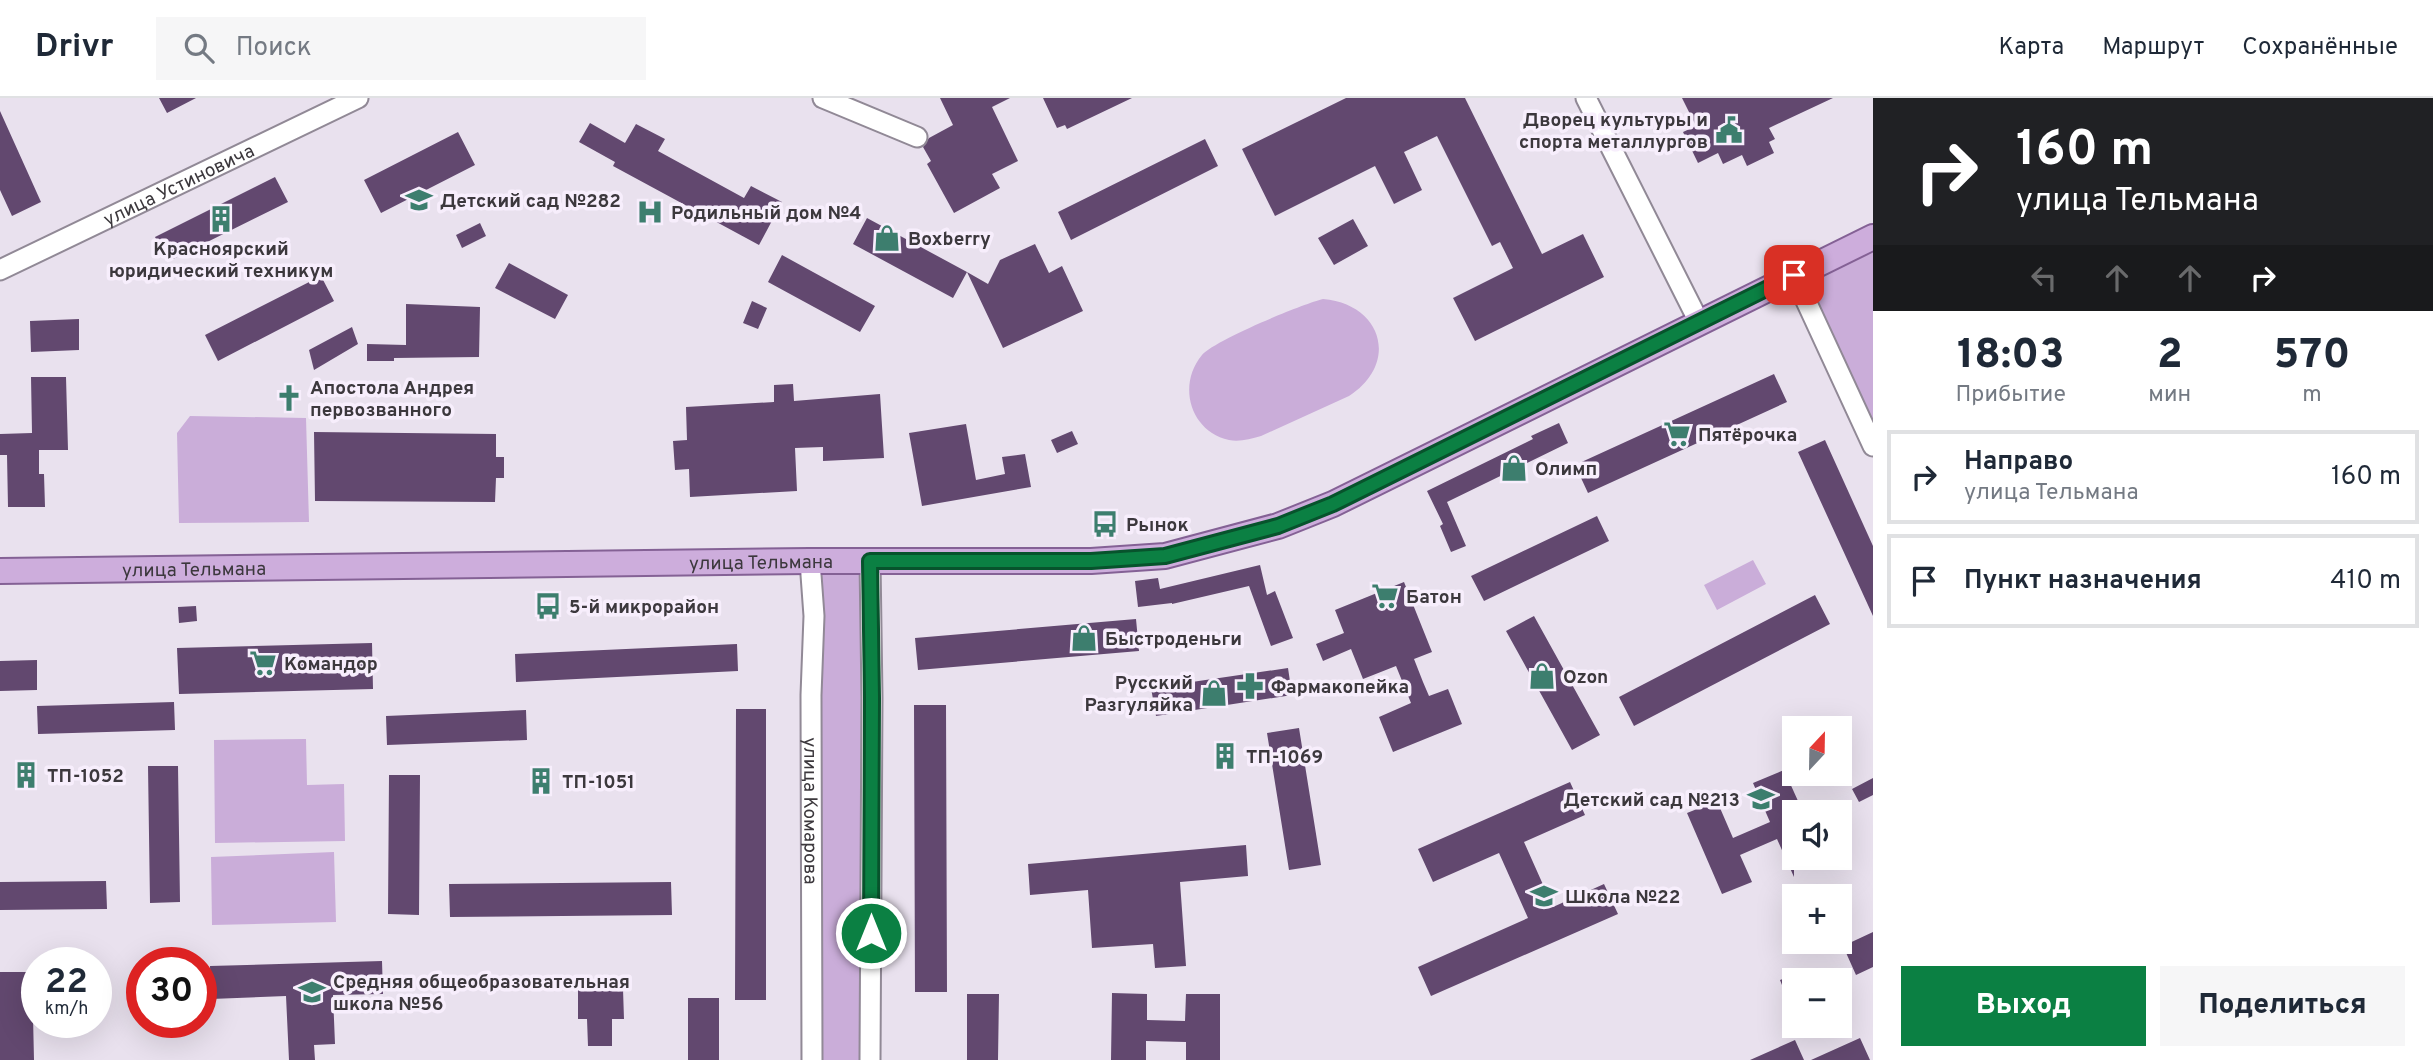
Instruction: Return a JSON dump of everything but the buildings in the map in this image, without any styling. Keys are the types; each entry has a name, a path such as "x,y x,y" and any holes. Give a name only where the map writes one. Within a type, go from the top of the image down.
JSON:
{"main road":[{"name":"улица Тельмана","path":"0,571 810,561 1091,561 1165,556 1278,526 1333,504 1873,237"}],"street":[{"name":"улица Устиновича","path":"0,270 358,98"},
{"path":"823,98 917,136"},
{"path":"1586,98 1699,322"},
{"path":"1794,275 1873,446"},
{"name":"улица Комарова","path":"810,561 814,616 811,695 813,1060"},
{"path":"870,561 870,1060"}],"shaded area":[{"path":"1873,237 1873,446 1794,275"},
{"path":"1323,299 1343,303 1371,323 1379,352 1375,368 1365,383 1349,396 1261,436 1229,440 1205,427 1197,417 1189,393 1194,367 1202,355 1240,332"},
{"path":"190,416 306,418 309,522 179,523 177,433"},
{"path":"1753,560 1766,584 1717,610 1704,585"},
{"path":"810,561 870,561 870,1060 812,1060"},
{"path":"306,739 307,785 344,784 345,841 215,843 214,740"},
{"path":"334,852 336,922 212,925 211,857"}],"place":[{"name":"Дворец культуры и спорта металлургов","path":"1729,130"},
{"name":"Детский сад №282","path":"419,200"},
{"name":"Родильный дом №4","path":"650,212"},
{"name":"Красноярский юридический техникум","path":"221,219"},
{"name":"Boxberry","path":"887,238"},
{"name":"Апостола Андрея первозванного","path":"289,398"},
{"name":"Пятёрочка","path":"1677,434"},
{"name":"Олимп","path":"1514,468"},
{"name":"Рынок","path":"1105,524"},
{"name":"Батон","path":"1385,596"},
{"name":"5-й микрорайон","path":"548,606"},
{"name":"Быстроденьги","path":"1084,638"},
{"name":"Командор","path":"263,663"},
{"name":"Ozon","path":"1542,676"},
{"name":"Фармакопейка","path":"1250,686"},
{"name":"Русский Разгуляйка","path":"1214,693"},
{"name":"ТП-1069","path":"1225,756"},
{"name":"ТП-1052","path":"26,775"},
{"name":"ТП-1051","path":"541,781"},
{"name":"Детский сад №213","path":"1761,799"},
{"name":"Школа №22","path":"1544,896"},
{"name":"Средняя общеобразовательная школа №56","path":"312,992"}],"route":[{"path":"871,933 870,561 1091,561 1165,556 1278,526 1333,504 1794,275"}]}
